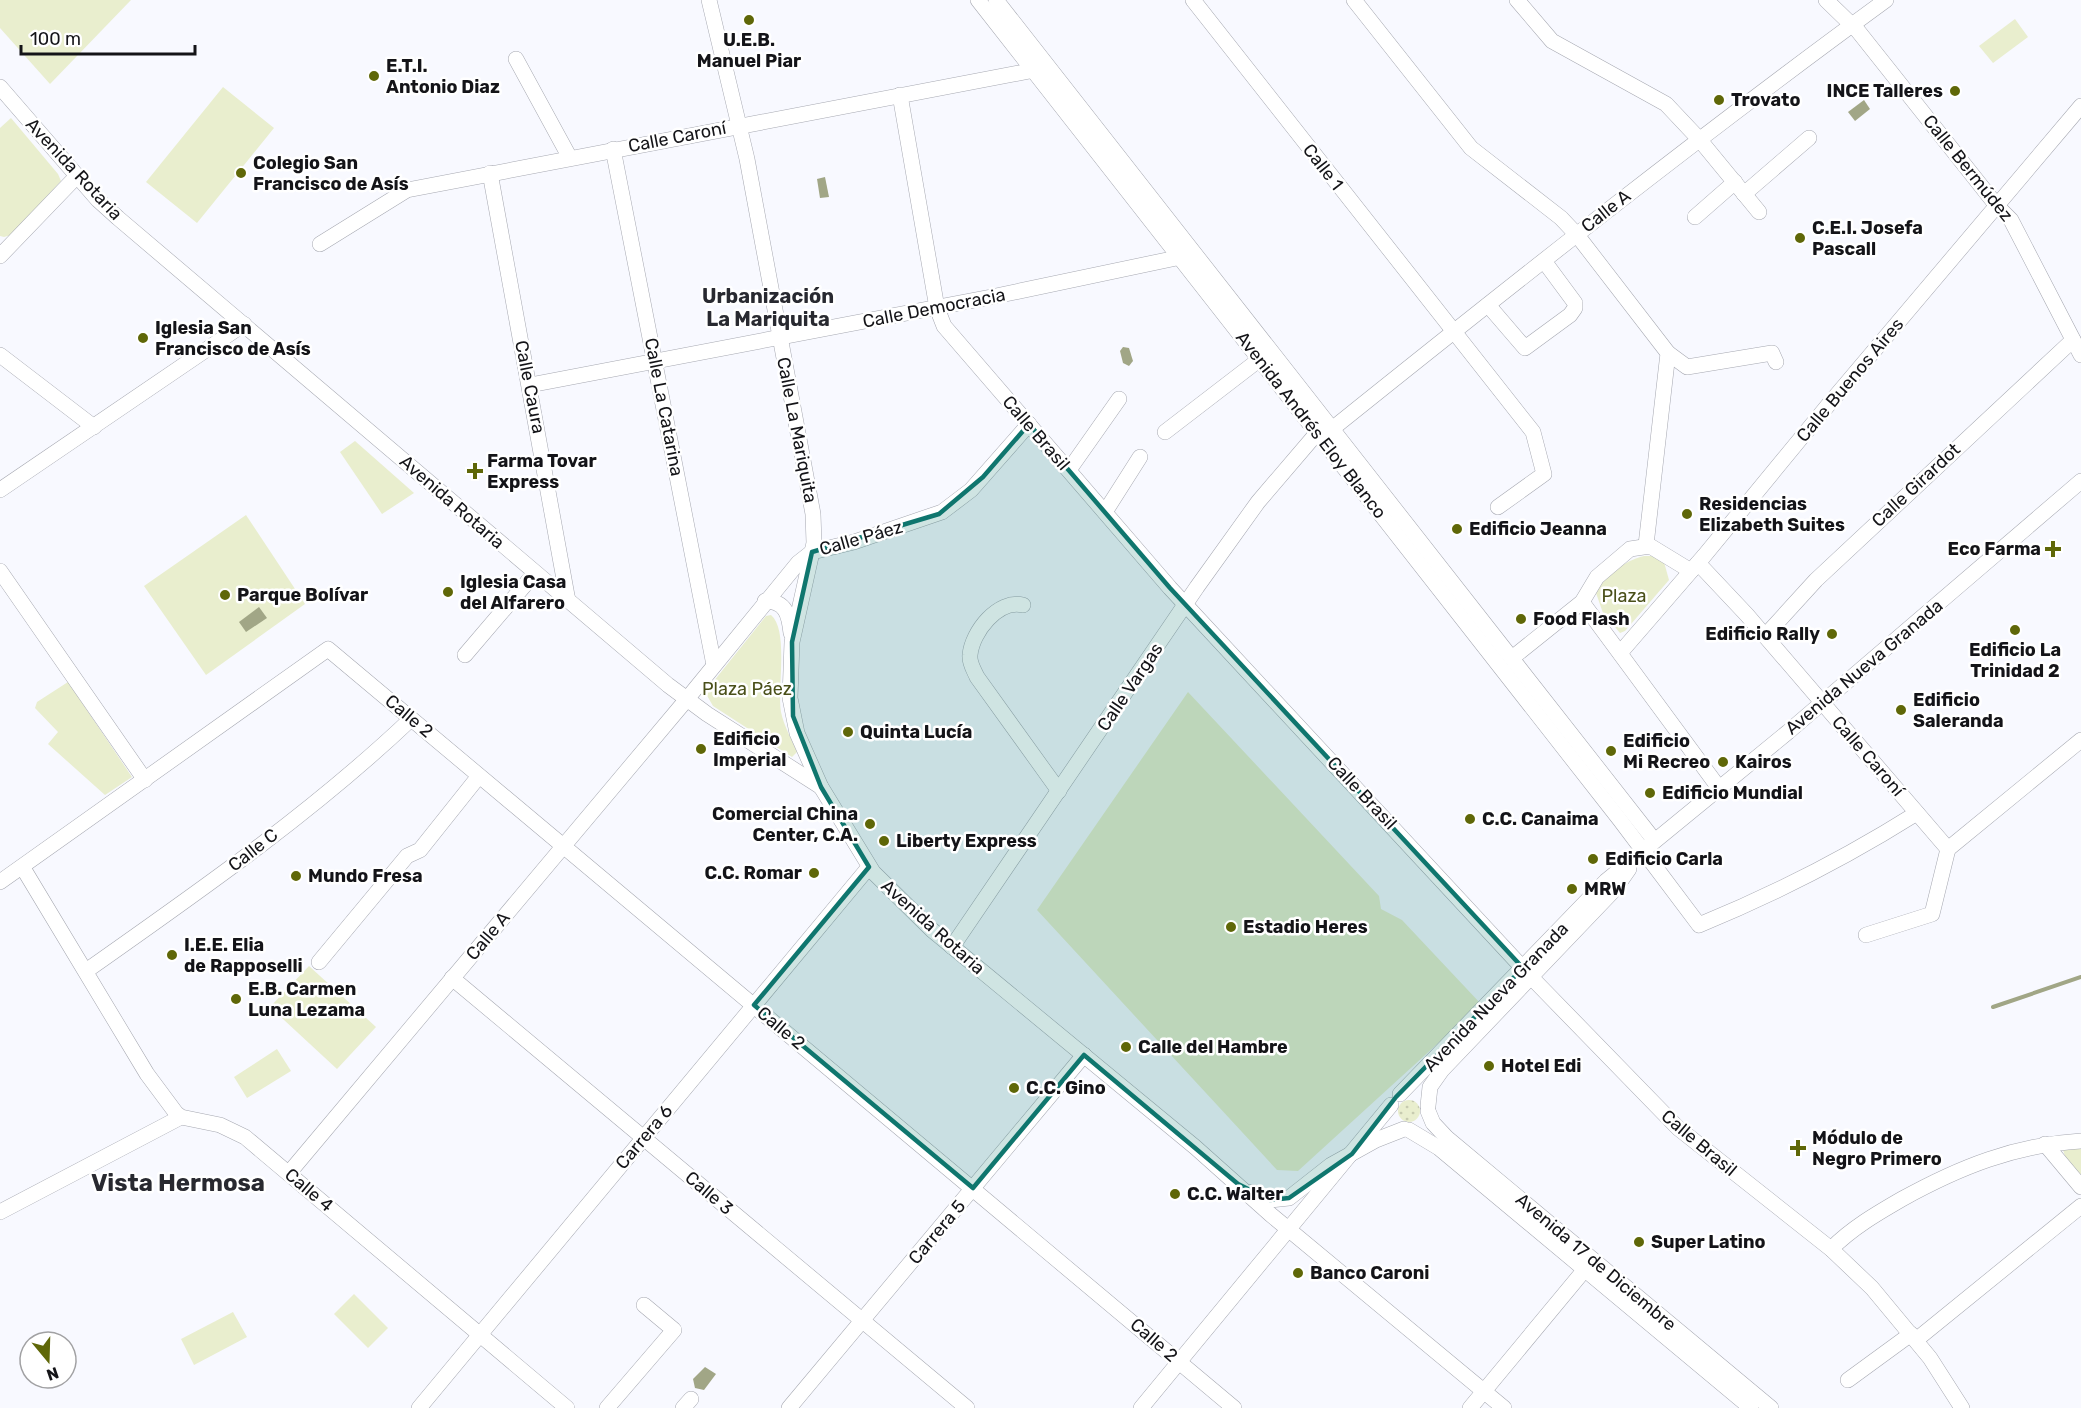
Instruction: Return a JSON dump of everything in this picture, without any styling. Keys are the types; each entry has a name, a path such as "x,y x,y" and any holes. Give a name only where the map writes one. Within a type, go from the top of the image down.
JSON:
{"street":[{"name":"Calle La Mariquita","path":"709,0 740,125 813,514 812,552 792,642 790,698 804,750 820,787"},
{"name":"Avenida Andrés Eloy Blanco","path":"978,0 1188,256 1260,359 1324,431 1512,658 1649,845"},
{"name":"Avenida Andrés Eloy Blanco","path":"996,0 1188,256 1649,845"},
{"name":"Calle 1","path":"1193,0 1533,432 1544,474 1498,507"},
{"path":"1354,0 1471,148 1561,218 1577,235 1668,353 1687,367 1772,353 1776,362"},
{"path":"1517,0 1552,41 1661,100 1699,139 1759,212"},
{"path":"1826,0 1852,25"},
{"name":"Calle A","path":"1324,431 1453,333 1699,139 1886,0"},
{"name":"Calle Bermúdez","path":"1852,25 1997,206 2011,220 2081,356"},
{"path":"516,58 570,158"},
{"name":"Calle Caroní","path":"320,244 407,190 613,149 1049,68"},
{"name":"Avenida Rotaria","path":"0,87 106,208 568,601 687,699 820,787 869,867 901,903 1289,1228"},
{"name":"Calle Brasil","path":"900,95 937,308 944,326 1185,604 1527,972 1671,1122 1831,1249 1872,1288 1914,1337 1948,1383 1962,1408"},
{"name":"Calle Buenos Aires","path":"1620,653 1695,567 2081,106"},
{"path":"1695,217 1809,138"},
{"name":"Calle La Catarina","path":"613,149 714,665"},
{"name":"Calle Caura","path":"490,173 568,601"},
{"path":"1,252 77,176"},
{"name":"Calle Democracia","path":"530,385 937,308 1188,256"},
{"path":"1488,305 1525,348 1570,315 1575,308 1575,303 1544,261"},
{"path":"0,490 244,324"},
{"name":"Calle Girardot","path":"1765,636 1816,580 2073,340"},
{"path":"1512,658 1582,602 1591,584 1602,571 1630,549 1646,545 1668,353"},
{"path":"0,355 94,427"},
{"path":"1165,432 1260,359"},
{"path":"1069,470 1119,399"},
{"name":"Calle Páez","path":"687,699 765,600 798,563 812,552 863,539 942,512 971,490 1029,424"},
{"name":"Calle Vargas","path":"952,946 1185,604 1258,502 1324,431"},
{"path":"1105,512 1140,457"},
{"name":"Avenida Nueva Granada","path":"1428,1109 1433,1082 1606,881 1822,703 2081,481"},
{"name":"Calle Caroní","path":"1646,545 1695,567 1765,636 1948,849"},
{"path":"0,571 145,780 0,882"},
{"path":"465,655 535,573"},
{"path":"765,600 777,601 784,608 789,618 792,642"},
{"path":"1582,602 1719,788"},
{"path":"1023,605 1007,606 990,618 972,645 970,659 978,677 1059,790"},
{"name":"Calle 2","path":"145,780 328,649 1234,1408"},
{"name":"Calle A","path":"289,1173 687,699"},
{"name":"Calle C","path":"86,971 211,882 340,784 411,719"},
{"path":"1866,935 1932,914 1948,849 2081,740"},
{"path":"319,962 407,856 420,850 479,776"},
{"path":"1649,845 1699,926 1815,872 1917,813"},
{"name":"Carrera 6","path":"419,1408 869,867"},
{"path":"0,1212 181,1117 169,1106 147,1074 23,868"},
{"name":"Avenida Nueva Granada","path":"1141,1408 1395,1100 1527,972"},
{"name":"Calle 3","path":"452,978 966,1408"},
{"name":"Carrera 5","path":"789,1408 1084,1055"},
{"path":"1352,1154 1406,1129 1422,1125 1428,1109 1423,1098 1415,1092 1395,1100 1392,1120 1406,1129"},
{"name":"Avenida 17 de Diciembre","path":"1428,1109 1433,1123 1447,1138 1751,1408"},
{"name":"Calle 4","path":"181,1117 232,1129 289,1173 567,1408"},
{"name":"Avenida 17 de Diciembre","path":"1406,1129 1439,1149 1772,1408"},
{"path":"1831,1249 1855,1227 1956,1171 1989,1157 2045,1144 2081,1141"},
{"path":"2045,1144 2081,1187"},
{"name":"Avenida Rotaria","path":"1238,1184 1270,1200 1289,1198 1331,1166 1352,1154"},
{"path":"1848,1380 1914,1337 2081,1206"},
{"path":"1289,1228 1504,1408"},
{"path":"1470,1408 1589,1264"},
{"path":"607,1408 674,1330 644,1305"}],"highlighted area":[{"path":"1029,424 1170,588 1523,968 1396,1097 1352,1154 1289,1198 1270,1200 1238,1184 1084,1055 973,1188 754,1005 869,867 821,787 793,716 792,642 812,552 939,514 983,477"}],"green space":[{"path":"0,0 131,0 50,84 0,28"},
{"path":"2015,19 2028,37 1993,63 1979,46"},
{"path":"223,87 274,128 197,223 146,182"},
{"path":"11,118 58,174 61,181 11,235 4,237 0,236 0,128"},
{"path":"355,441 414,493 382,514 340,452"},
{"name":"Parque Bolívar","path":"246,515 305,604 206,675 144,586"},
{"name":"Plaza","path":"1644,556 1654,556 1664,562 1669,580 1625,631 1620,633 1603,613 1596,593 1604,580 1616,570 1629,561"},
{"name":"Plaza Páez","path":"771,615 780,633 780,702 786,727 797,752 792,757 713,706 705,692 766,616"},
{"path":"68,682 132,777 105,795 48,744 58,732 35,708 37,702"},
{"name":"Estadio Heres","path":"1188,692 1379,896 1381,909 1402,920 1481,1004 1298,1171 1277,1170 1037,910"},
{"path":"309,966 376,1027 337,1069 270,1007"},
{"path":"277,1049 291,1071 247,1098 234,1077"},
{"path":"1409,1100 1417,1103 1420,1111 1417,1119 1409,1122 1401,1119 1398,1111 1401,1103"},
{"path":"2081,1147 2081,1175 2066,1159 2063,1150"},
{"path":"354,1294 388,1328 368,1348 334,1314"},
{"path":"233,1312 247,1337 194,1365 181,1339"}],"shaded area":[{"path":"1864,100 1870,109 1855,121 1848,112"},
{"path":"825,177 829,197 820,198 817,179"},
{"path":"1123,347 1129,348 1133,361 1129,366 1123,363 1120,351"},
{"path":"259,607 267,618 246,632 239,622"},
{"path":"705,1367 716,1374 704,1390 695,1388 693,1379"}],"waterway":[{"path":"1993,1007 2081,977"}],"place":[{"name":"U.E.B. Manuel Piar","path":"749,20"},
{"name":"E.T.I. Antonio Diaz","path":"374,76"},
{"name":"INCE Talleres","path":"1955,91"},
{"name":"Trovato","path":"1719,100"},
{"name":"Colegio San Francisco de Asís","path":"241,173"},
{"name":"C.E.I. Josefa Pascall","path":"1800,238"},
{"name":"Iglesia San Francisco de Asís","path":"143,338"},
{"name":"Farma Tovar Express","path":"475,471"},
{"name":"Residencias Elizabeth Suites","path":"1687,514"},
{"name":"Edificio Jeanna","path":"1457,529"},
{"name":"Eco Farma","path":"2053,549"},
{"name":"Iglesia Casa del Alfarero","path":"448,592"},
{"name":"Parque Bolívar","path":"225,595"},
{"name":"Food Flash","path":"1521,619"},
{"name":"Edificio La Trinidad 2","path":"2015,630"},
{"name":"Edificio Rally","path":"1832,634"},
{"name":"Edificio Saleranda","path":"1901,710"},
{"name":"Quinta Lucía","path":"848,732"},
{"name":"Edificio Imperial","path":"701,749"},
{"name":"Edificio Mi Recreo","path":"1611,751"},
{"name":"Kairos","path":"1723,762"},
{"name":"Edificio Mundial","path":"1650,793"},
{"name":"C.C. Canaima","path":"1470,819"},
{"name":"Comercial China Center, C.A.","path":"870,824"},
{"name":"Liberty Express","path":"884,841"},
{"name":"Edificio Carla","path":"1593,859"},
{"name":"C.C. Romar","path":"814,873"},
{"name":"Mundo Fresa","path":"296,876"},
{"name":"MRW","path":"1572,889"},
{"name":"Estadio Heres","path":"1231,927"},
{"name":"I.E.E. Elia de Rapposelli","path":"172,955"},
{"name":"E.B. Carmen Luna Lezama","path":"236,999"},
{"name":"Calle del Hambre","path":"1126,1047"},
{"name":"Hotel Edi","path":"1489,1066"},
{"name":"C.C. Gino","path":"1014,1088"},
{"name":"Módulo de Negro Primero","path":"1798,1148"},
{"name":"C.C. Walter","path":"1175,1194"},
{"name":"Super Latino","path":"1639,1242"},
{"name":"Banco Caroni","path":"1298,1273"}],"district":[{"name":"Urbanización La Mariquita","path":"768,308"},
{"name":"Vista Hermosa","path":"178,1183"}]}
